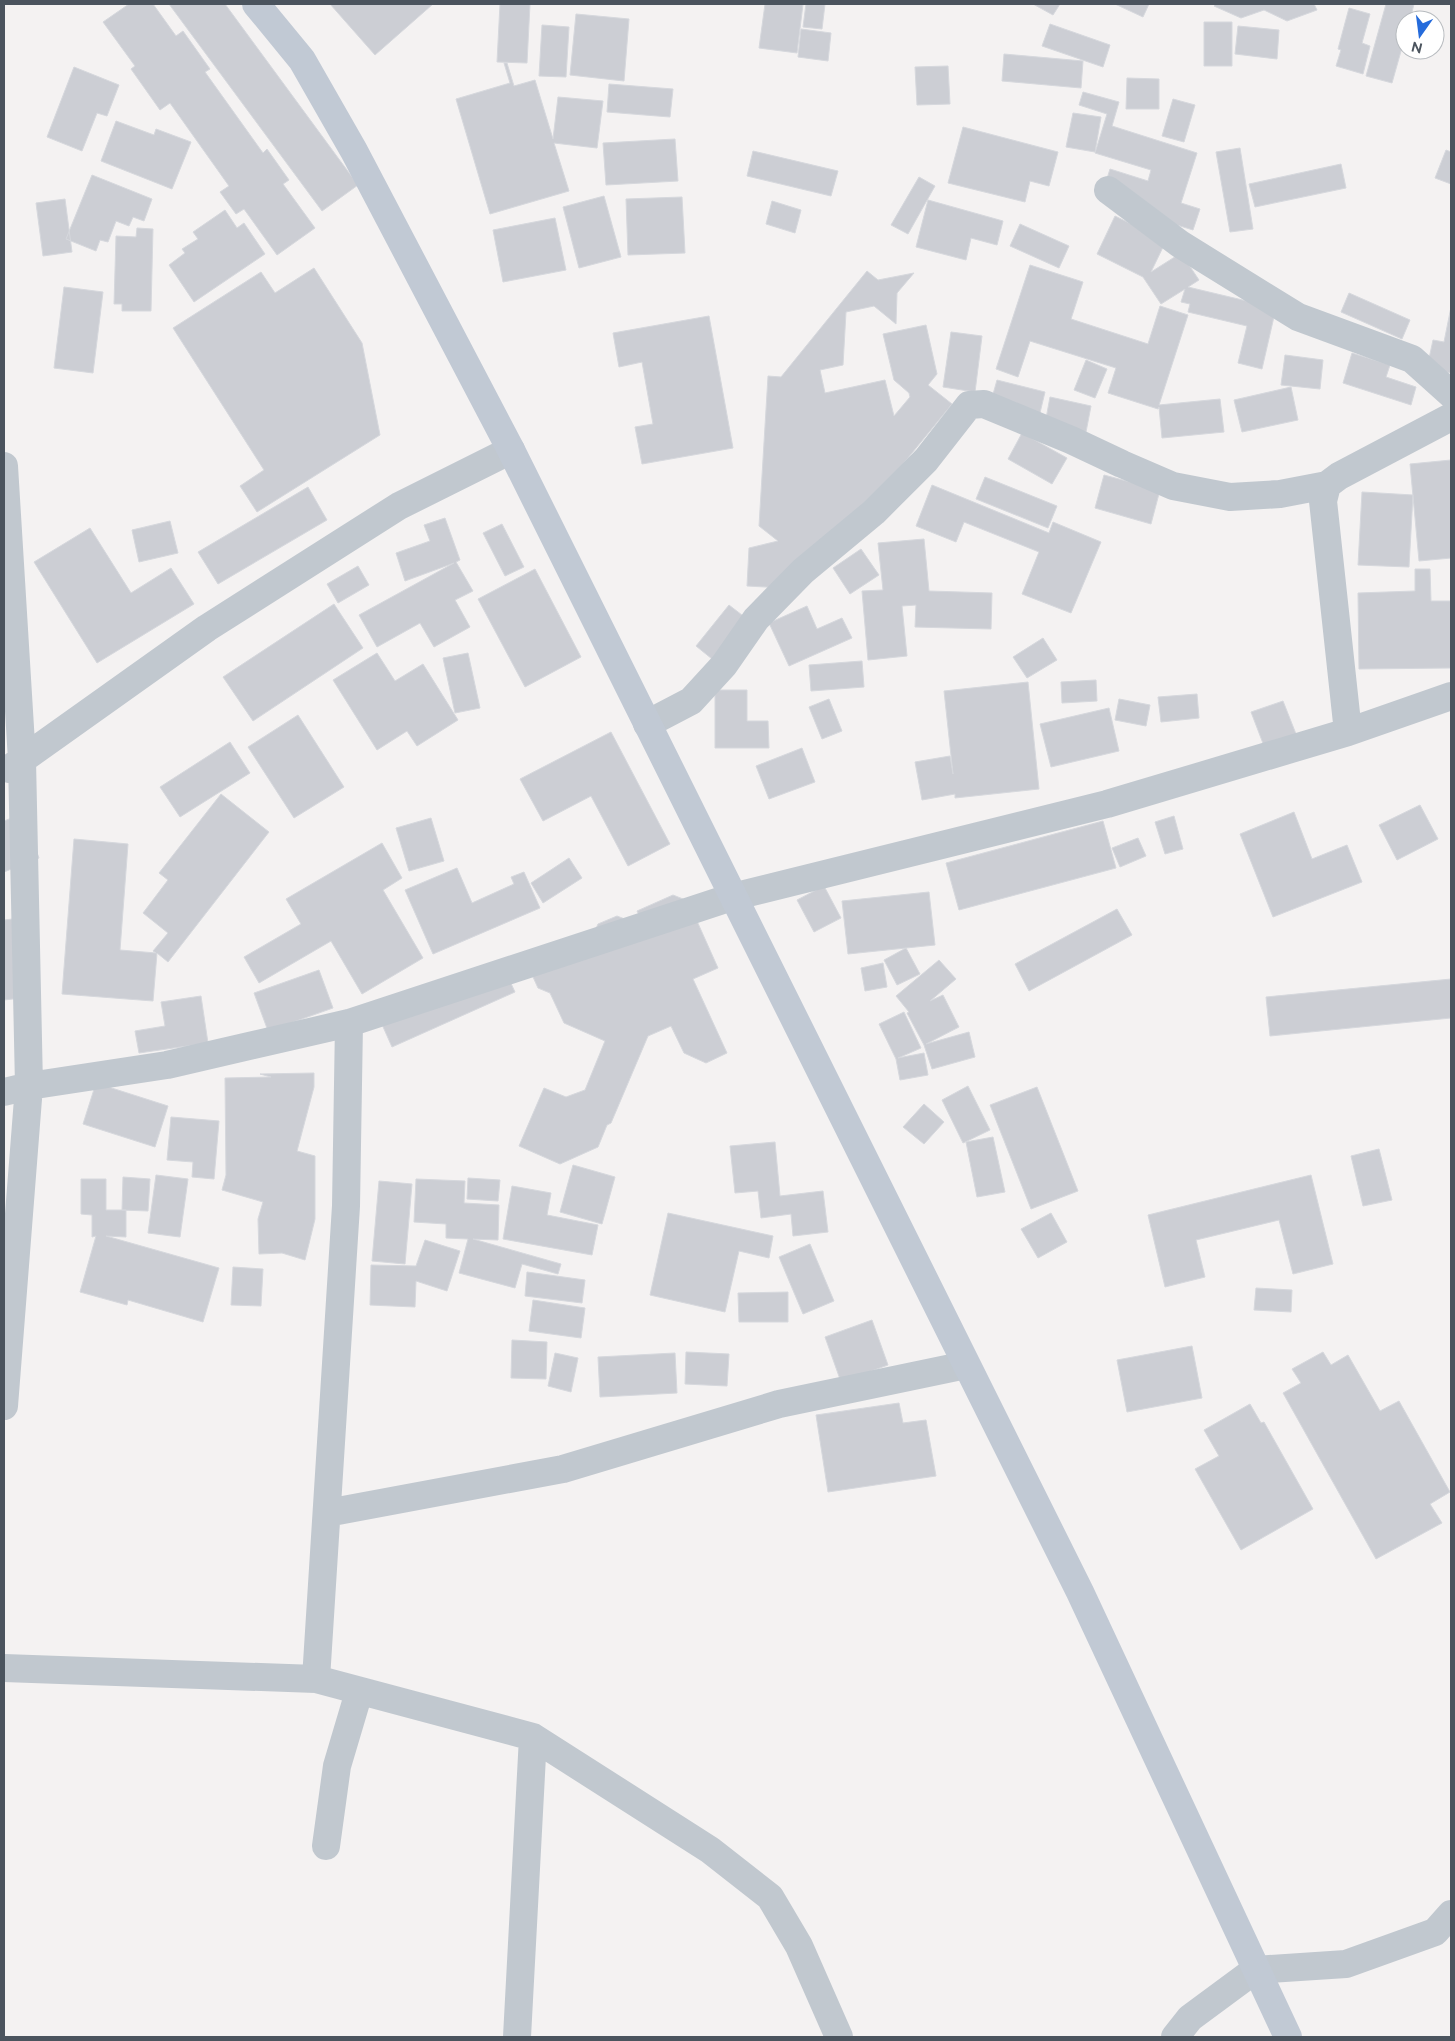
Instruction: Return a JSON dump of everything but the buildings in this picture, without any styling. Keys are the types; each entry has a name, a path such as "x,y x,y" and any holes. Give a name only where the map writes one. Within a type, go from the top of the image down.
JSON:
{"main road":[{"path":"256,4 302,60 340,126 511,450 732,897 1080,1592 1288,2037"}],"street":[{"path":"1108,190 1180,244 1298,317 1412,359 1451,394"},
{"path":"647,724 691,701 724,665 756,619 803,571 874,512 926,460 969,405 984,404 1071,440 1173,486 1230,497 1280,494 1327,485 1338,476 1451,416"},
{"path":"13,766 223,617 399,506 511,450"},
{"path":"4,466 13,766 16,1089 4,1406"},
{"path":"1327,485 1322,501 1348,732"},
{"path":"16,1089 167,1065 349,1023 732,897 1107,804 1348,732 1451,696"},
{"path":"316,1679 346,1206 349,1023"},
{"path":"327,1512 563,1469 780,1404 966,1365"},
{"path":"4,1668 316,1679 533,1737 710,1850 770,1897 799,1946 839,2037"},
{"path":"326,1846 337,1766 359,1692"},
{"path":"517,2037 533,1737"},
{"path":"1175,2037 1190,2018 1256,1970 1346,1964 1435,1932 1451,1914"}]}
